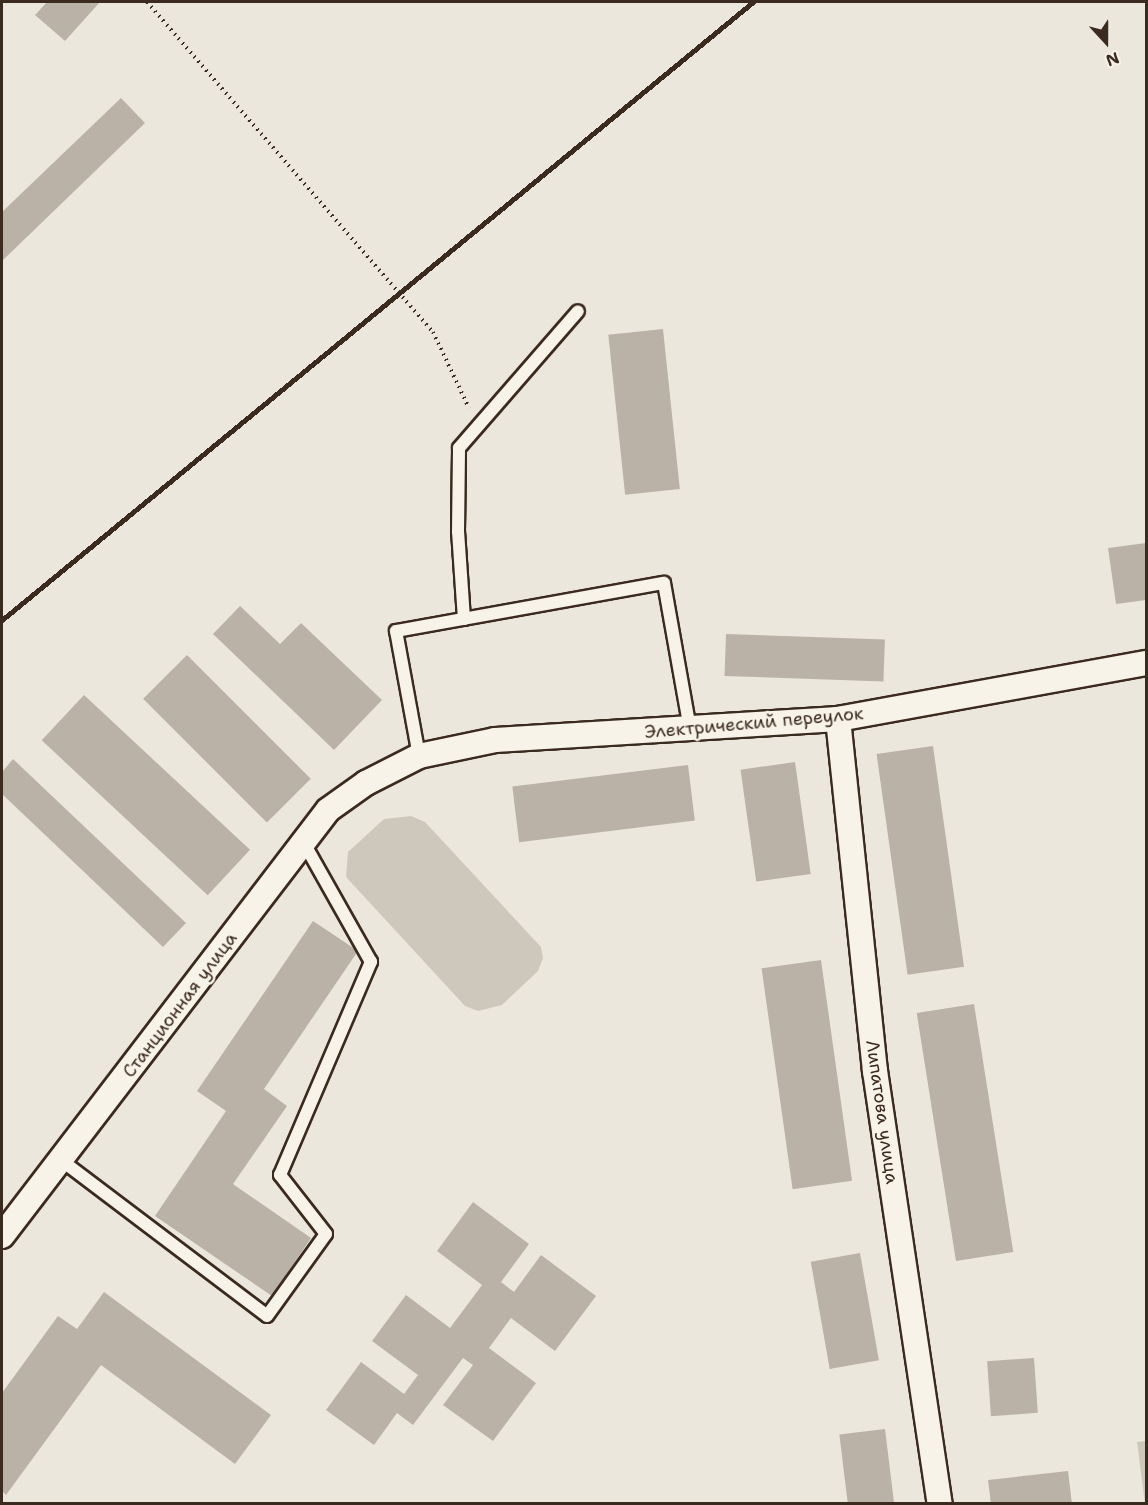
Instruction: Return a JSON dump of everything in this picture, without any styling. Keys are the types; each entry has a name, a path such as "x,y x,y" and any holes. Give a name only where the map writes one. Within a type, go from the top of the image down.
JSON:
{"street":[{"name":"Электрический переулок","path":"366,783 419,756 495,740 838,720 1146,663"},
{"name":"Липатова улица","path":"838,720 876,1071 940,1503"},
{"name":"Станционная улица","path":"2,1236 328,810 366,783"}],"lane":[{"path":"464,619 458,532 459,448 578,311"},
{"path":"419,756 396,631 664,583 690,729"},
{"path":"62,1160 267,1316 326,1234 280,1175 370,962 304,843"}],"path":[{"path":"147,2 433,332 478,427"}],"shaded area":[{"path":"411,816 425,822 541,947 543,958 538,971 502,1005 478,1011 465,1006 346,877 348,852 384,819"},
{"path":"1146,1441 1146,1503 1145,1504 1137,1442"}],"building":[{"path":"47,2 100,2 65,41 35,15"},
{"path":"121,98 145,123 2,261 2,212"},
{"path":"663,329 680,489 625,495 608,335"},
{"path":"1146,543 1146,600 1116,604 1108,548"},
{"path":"240,606 280,644 301,623 382,700 334,750 213,634"},
{"path":"726,634 885,640 883,682 725,676"},
{"path":"187,655 311,779 267,823 143,699"},
{"path":"84,695 250,850 208,895 42,740"},
{"path":"933,746 964,967 908,975 877,754"},
{"path":"13,759 186,923 163,947 2,794 2,772"},
{"path":"795,762 811,874 756,882 741,770"},
{"path":"688,765 695,821 519,842 512,787"},
{"path":"313,921 358,951 264,1089 287,1106 233,1184 311,1238 272,1296 155,1216 226,1111 197,1091"},
{"path":"821,960 852,1181 793,1189 762,968"},
{"path":"974,1004 1013,1252 956,1261 917,1013"},
{"path":"473,1202 529,1244 501,1282 514,1292 541,1255 596,1296 555,1351 511,1318 489,1348 536,1383 493,1441 443,1405 473,1365 463,1358 413,1425 397,1413 374,1445 326,1410 361,1362 404,1394 418,1375 372,1341 406,1295 450,1328 482,1285 437,1251"},
{"path":"860,1253 879,1360 830,1369 811,1262"},
{"path":"104,1292 271,1415 235,1464 101,1365 6,1495 2,1491 2,1393 58,1316 77,1329"},
{"path":"1034,1358 1038,1413 991,1416 987,1361"},
{"path":"885,1429 894,1504 848,1504 839,1435"},
{"path":"1068,1471 1072,1504 991,1504 988,1480"}],"railway":[{"path":"2,620 753,2"}]}
